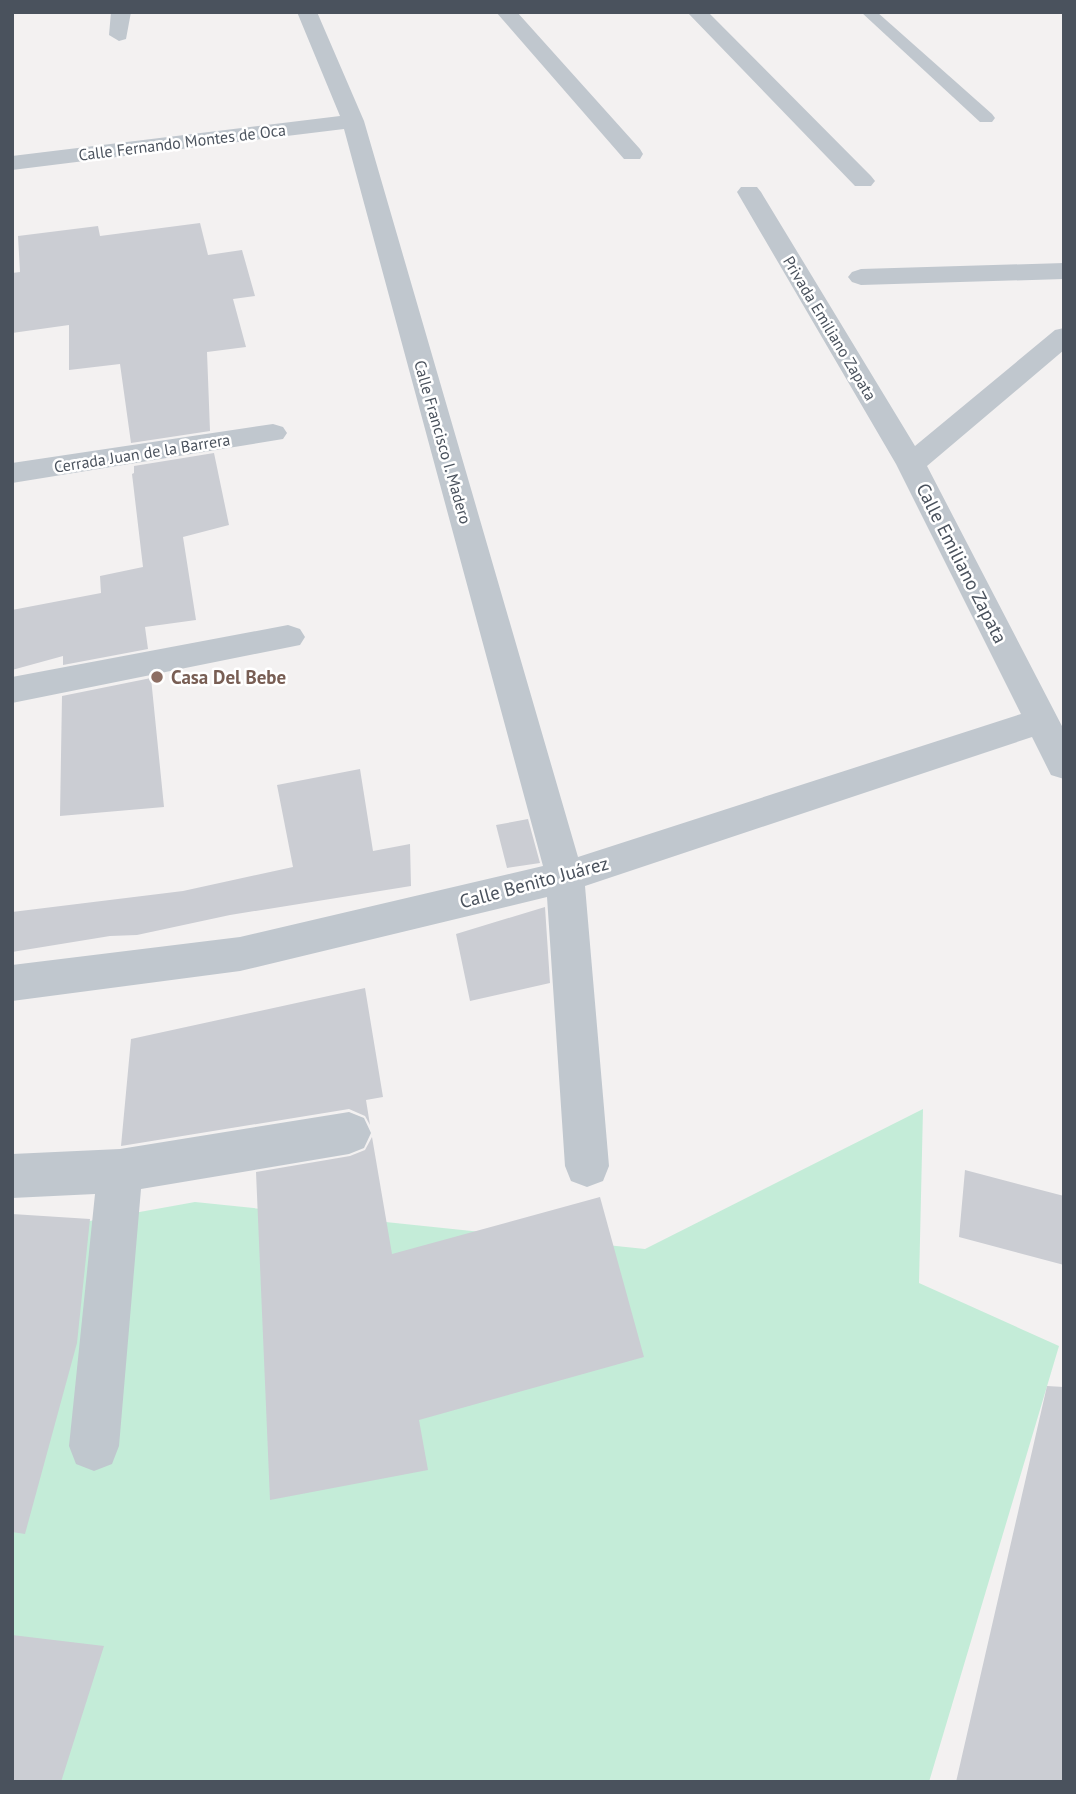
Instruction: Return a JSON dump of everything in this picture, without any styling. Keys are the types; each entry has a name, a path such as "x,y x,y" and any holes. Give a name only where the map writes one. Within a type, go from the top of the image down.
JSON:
{"street":[{"path":"119,35 121,12"},
{"name":"Calle Francisco I. Madero","path":"307,12 353,121 565,877 587,1166"},
{"path":"506,12 632,154"},
{"path":"697,12 863,181"},
{"name":"Calle Fernando Montes de Oca","path":"12,163 353,121"},
{"name":"Privada Emiliano Zapata","path":"749,192 911,464"},
{"path":"861,277 1064,271"},
{"name":"Calle Emiliano Zapata","path":"1064,336 911,464 1064,765"},
{"name":"Cerrada Juan de la Barrera","path":"12,473 273,433"},
{"path":"12,690 288,637"},
{"name":"Calle Benito Juárez","path":"12,983 240,954 565,877 1041,720"},
{"path":"12,1176 120,1171 349,1133"},
{"path":"94,1446 120,1171"}],"lane":[{"path":"869,12 986,118"}],"green space":[{"path":"923,1109 919,1283 1059,1346 929,1782 12,1782 12,1235 195,1202 645,1249"}],"building":[{"path":"200,223 208,255 242,250 255,296 233,299 246,347 207,352 210,431 131,443 120,364 69,370 69,325 12,333 12,273 20,272 18,236 98,226 100,236"},
{"path":"214,453 229,525 183,537 196,620 145,627 148,649 63,665 63,656 12,670 12,610 101,593 100,576 143,567 132,474 134,466"},
{"path":"151,678 164,807 60,816 62,696"},
{"path":"360,769 373,851 410,844 411,886 230,915 137,935 110,936 12,952 12,912 183,891 293,867 277,785"},
{"path":"528,819 540,863 507,868 496,825"},
{"path":"545,907 550,983 470,1001 456,934"},
{"path":"365,988 383,1097 366,1100 370,1125 365,1116 349,1109 121,1146 131,1039"},
{"path":"372,1137 392,1254 600,1197 644,1357 419,1420 428,1470 270,1500 256,1172 350,1156 365,1150"},
{"path":"965,1170 1064,1196 1064,1265 959,1237"},
{"path":"12,1214 90,1219 77,1343 25,1534 12,1532"},
{"path":"1047,1386 1064,1387 1064,1782 956,1782"},
{"path":"12,1635 104,1646 61,1782 12,1782"}],"place":[{"name":"Casa Del Bebe","path":"157,677"}]}
